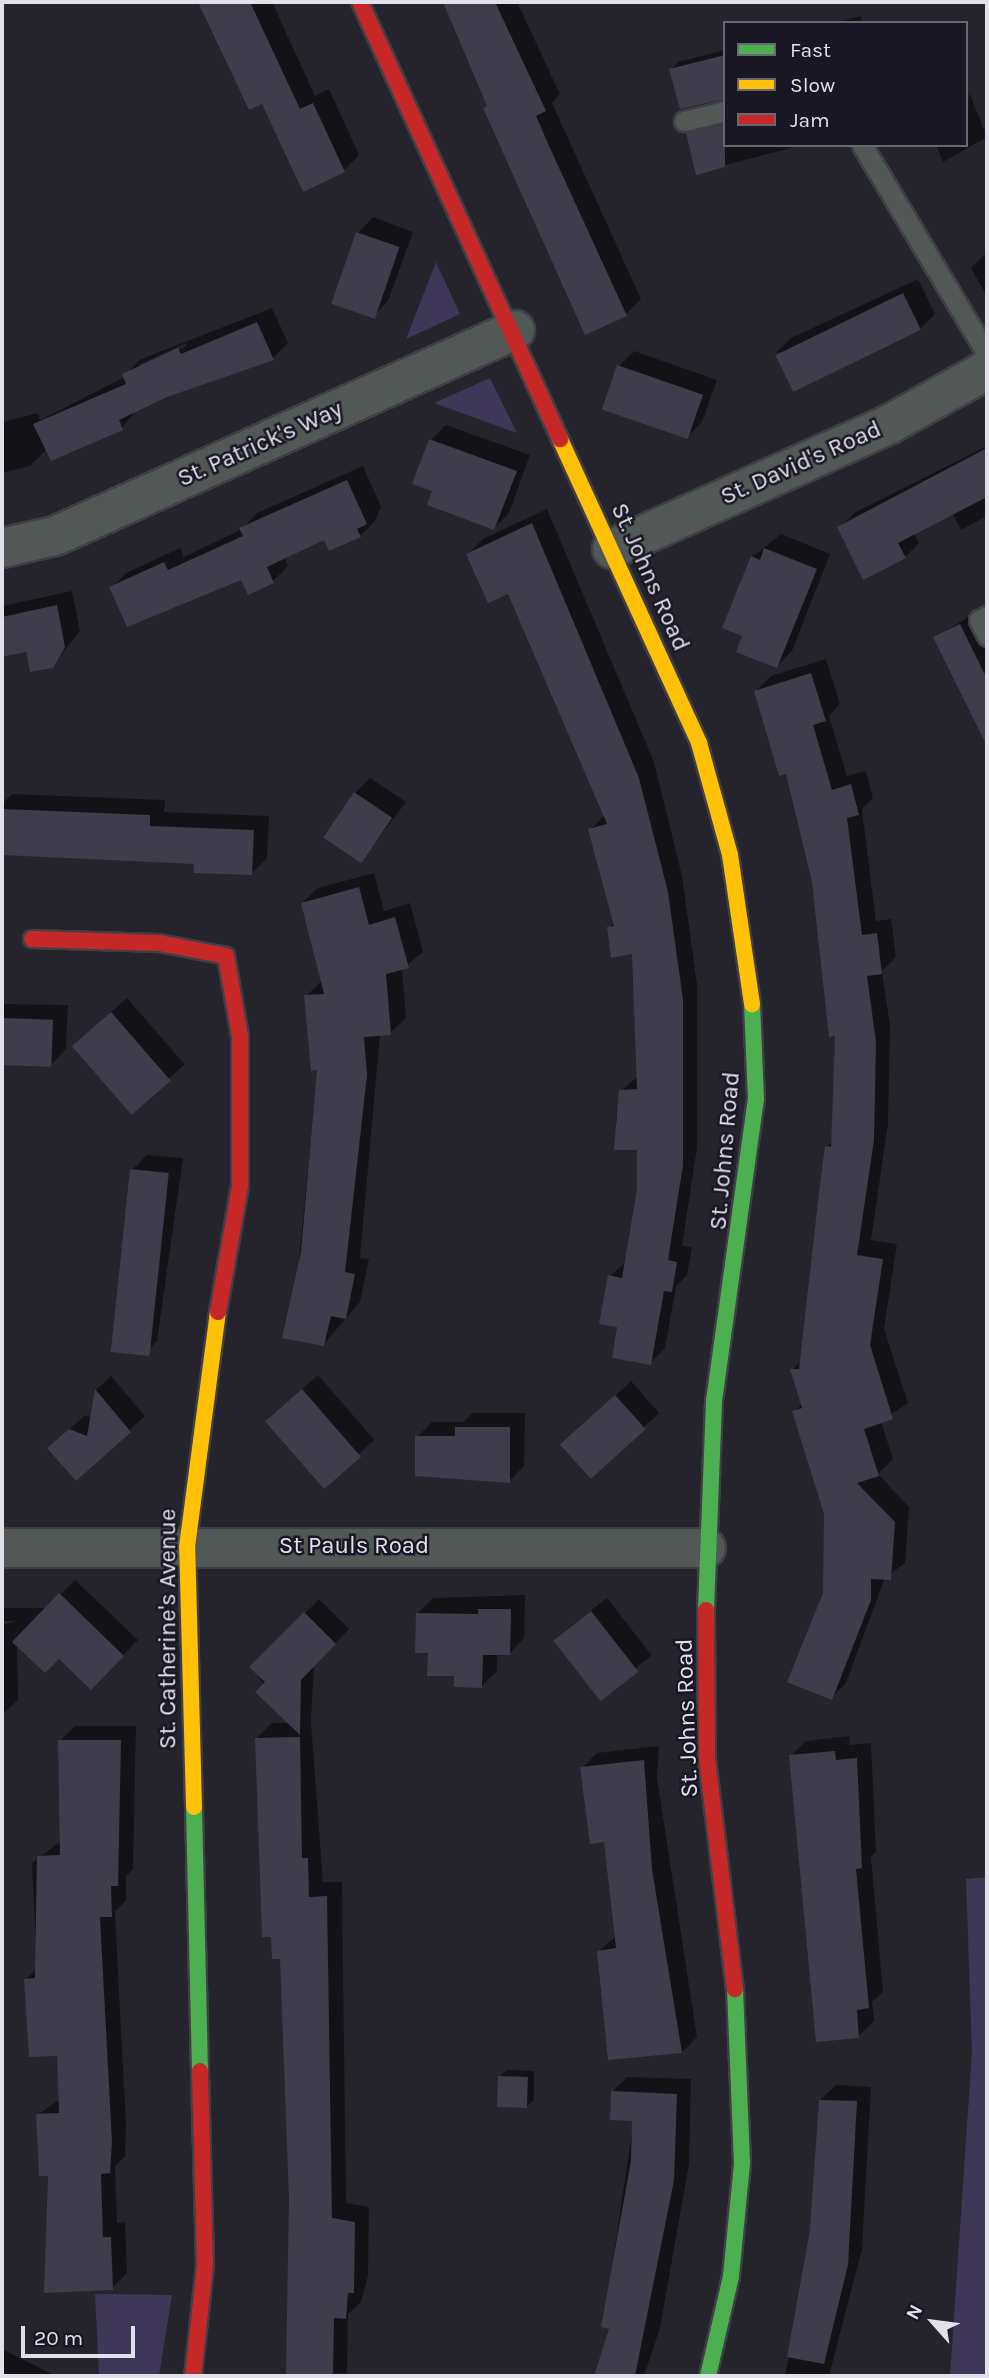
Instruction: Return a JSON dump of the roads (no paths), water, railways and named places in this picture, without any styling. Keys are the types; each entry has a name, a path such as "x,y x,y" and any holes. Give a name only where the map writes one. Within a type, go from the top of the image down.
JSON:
{"street":[{"name":"St. Johns Road","path":"360,2 515,330 699,743 730,855 751,978 756,1099 714,1401 706,1548 707,1759 743,2059 742,2163 731,2276 708,2376"},
{"name":"St. Patrick's Way","path":"2,548 55,536 515,330"},
{"name":"St. David's Road","path":"612,549 888,425 987,370"},
{"name":"St. Catherine's Avenue","path":"32,939 159,943 226,956 240,1037 240,1186 198,1430 187,1547 205,2264 192,2376"},
{"name":"St Pauls Road","path":"2,1548 706,1548"}],"lane":[{"path":"684,121 723,111"},
{"path":"863,147 987,354"},
{"path":"987,616 979,620 987,636"}]}
